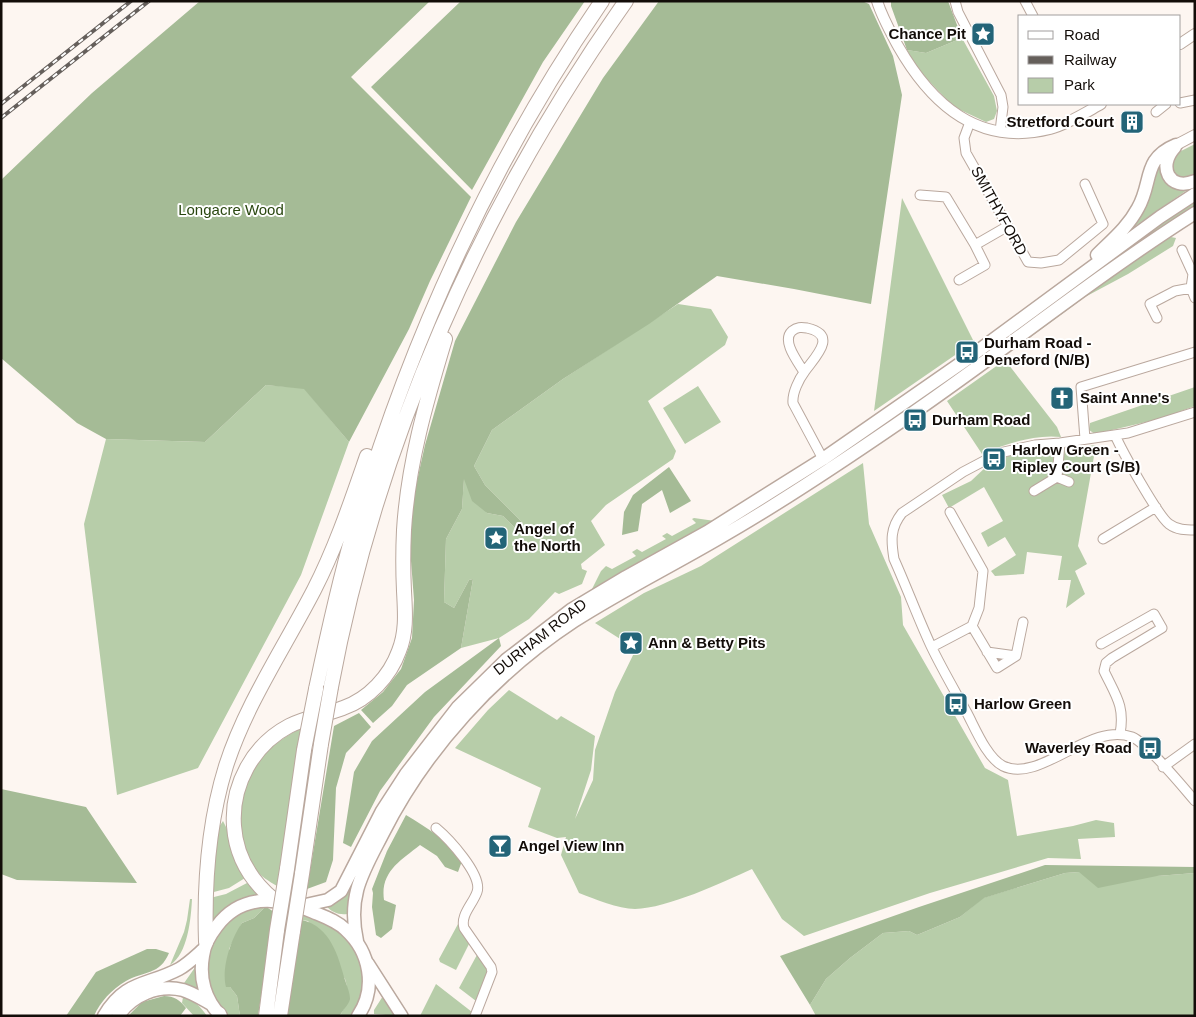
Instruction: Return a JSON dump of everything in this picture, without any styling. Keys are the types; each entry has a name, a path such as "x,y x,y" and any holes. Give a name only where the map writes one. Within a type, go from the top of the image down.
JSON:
{"highway":[{"path":"270,1015 277,930 304,750 339,587 352,536 381,442 442,287 499,170 545,90 602,1"},
{"path":"270,1015 294,932 321,744 338,646 380,492 417,386 463,278 505,196 543,128 626,1"},
{"path":"274,900 256,883 247,870 240,854 234,831 237,793 252,759 269,740 279,732 301,721 344,708 354,703 374,689 389,671 400,650 405,626 404,531 410,473 424,410 463,278"},
{"path":"205,946 205,894 209,844 213,818 226,766 245,720 314,589 336,541 371,446 403,384"}],"main road":[{"path":"1176,145 1167,156 1165,162 1167,172 1177,182 1187,184 1195,181"},
{"path":"1063,288 1126,227 1140,206 1154,162 1162,152 1176,145"},
{"name":"DURHAM ROAD","path":"301,906 328,900 341,891 382,811 406,774 458,707 506,660 571,610 707,532 823,459 967,359 1160,216 1195,194"},
{"name":"DURHAM ROAD","path":"357,941 353,916 356,890 369,859 389,821 437,749 468,712 516,665 574,622 632,586 722,537 895,426 979,367 1092,282 1195,213"},
{"path":"104,1016 112,1003 127,989 180,968 205,946 219,923 232,912 248,904 274,900 301,906 332,920 346,930 362,948 367,961 402,1016"},
{"path":"205,946 202,965 203,981 217,1012"},
{"path":"358,1016 366,1001 369,988 367,961"},
{"path":"118,1016 135,999 163,988 185,991 217,1012"}],"street":[{"path":"877,1 884,21 916,76 937,99 970,122 1000,131 1024,132 1049,129 1068,122 1099,105"},
{"path":"955,1 958,12 1001,95 1003,108 1000,131"},
{"path":"1025,1 1032,15"},
{"path":"1181,43 1195,34"},
{"path":"1181,103 1195,100"},
{"path":"1156,112 1165,105"},
{"name":"SMITHYFORD","path":"970,122 964,138 966,153 1028,262 1041,263 1060,260 1103,224 1085,184"},
{"path":"1176,145 1195,135"},
{"path":"920,195 946,197 975,245 984,265 959,280"},
{"path":"975,245 1008,226"},
{"path":"1182,250 1193,274 1191,288 1195,298"},
{"path":"1157,318 1150,304 1175,291 1191,288"},
{"path":"804,372 788,340 789,334 794,329 801,327 817,330 823,344 820,352 804,372 792,397 792,403 823,459"},
{"path":"1085,439 1081,387 1195,352"},
{"path":"1195,412 1115,436 1035,445 1009,450 989,457 902,513 896,521 892,532 894,559 932,647 985,748 1002,766 1025,768 1040,764 1102,736 1120,734 1132,737 1145,746 1195,802"},
{"path":"1115,436 1167,523 1182,530 1195,530"},
{"path":"1057,477 1060,443"},
{"path":"1057,477 1069,482"},
{"path":"1034,491 1057,477"},
{"path":"1103,539 1156,507"},
{"path":"932,647 972,626 979,608 983,572 950,512"},
{"path":"1101,644 1154,614 1162,628 1106,663 1104,671 1120,703 1123,717 1120,734"},
{"path":"972,626 997,668 1016,656 1023,622"},
{"path":"987,652 1016,656"},
{"path":"1163,767 1195,744"},
{"path":"436,828 461,854 477,882 478,890 464,916 463,923 464,928 491,967 492,972 475,1016"}],"green space":[{"name":"Longacre Wood","path":"200,1 430,1 351,77 471,197 409,329 349,442 304,389 266,385 205,442 106,439 77,423 1,358 1,180 92,93"},
{"path":"461,1 585,1 543,62 472,190 371,87"},
{"path":"659,1 862,1 869,4 893,56 902,95 871,304 717,276 649,324 563,379 492,430 474,466 485,485 523,523 524,537 503,516 487,513 472,501 464,479 462,509 446,539 444,602 454,608 469,580 473,579 461,648 407,685 392,706 373,723 361,710 383,692 401,669 412,638 414,600 410,548 413,499 425,445 455,341 516,222 603,78"},
{"path":"891,1 948,1 962,38 926,53 907,50 891,6"},
{"path":"962,38 994,96 997,111 994,119 986,122 954,107 918,70 907,50 926,53"},
{"path":"1195,144 1195,173 1184,179 1174,174 1171,159 1179,152"},
{"path":"1162,163 1190,188 1134,227 1132,226 1156,166"},
{"path":"902,198 974,342 874,411"},
{"path":"1195,201 1195,209 1073,289 1139,239"},
{"path":"1171,237 1176,238 1173,246 1128,274 1085,297 1013,350 1011,348 1140,255"},
{"path":"678,304 711,309 728,337 725,345 648,401 676,451 673,459 606,505 591,521 605,545 581,564 582,569 587,571 582,584 559,594 555,592 529,619 499,638 461,648 473,579 469,580 454,608 444,602 446,539 462,509 464,477 487,513 503,516 524,537 523,523 485,485 474,466 492,430 563,379"},
{"path":"1005,360 1057,427 1061,437 1030,438 1010,443 982,454 947,401"},
{"path":"266,385 304,388 349,442 301,575 198,768 117,795 84,524 106,439 205,442"},
{"path":"698,386 721,422 685,444 663,408"},
{"path":"1195,387 1195,406 1159,419 1095,434 1089,430 1090,423"},
{"path":"1096,445 1078,546 1087,564 1075,571 1085,594 1066,608 1071,580 1058,580 1062,556 1027,552 1024,574 995,576 991,571 1016,555 1005,537 988,547 981,533 1003,521 984,487 949,508 942,495 971,481 988,465 1008,456"},
{"path":"863,463 869,524 901,597 903,625 985,768 1008,780 1017,836 1096,820 1114,823 1115,837 1078,839 1081,859 1048,858 930,893 804,936 782,919 752,869 678,900 648,908 621,907 579,893 561,855 566,837 557,838 528,827 541,788 455,748 488,710 509,690 557,720 561,716 595,736 591,770 575,819 593,780 595,750 615,692 636,649 595,623 644,593 701,566"},
{"path":"669,467 691,501 670,513 662,490 642,504 638,531 622,535 624,512 633,495"},
{"path":"692,519 715,521 594,590 592,589 601,571 606,566 612,569 636,556 632,552 637,549 642,552 666,539 662,536 667,533 672,536 696,523"},
{"path":"499,638 501,646 434,717 380,791 351,847 343,843 354,772 372,741 425,692"},
{"path":"359,713 371,727 346,753 336,788 333,860 326,882 307,889 334,726"},
{"path":"301,728 277,886 260,875 249,860 244,848 240,821 241,807 247,781 256,763 274,746"},
{"path":"1,789 86,807 137,883 17,880 1,874"},
{"path":"406,815 444,841 462,861 458,872 445,867 437,856 420,845 399,862 388,875 385,882 384,900 396,905 392,929 381,938 376,935 372,907 372,889 387,851"},
{"path":"223,821 227,829 232,854 245,878 229,888 210,893 210,878 219,827"},
{"path":"1045,865 1195,867 1195,873 1157,876 1098,888 1079,872 1065,873 984,898 960,917 917,935 909,931 883,933 826,979 810,1005 780,956 919,907"},
{"path":"359,870 350,893 347,914 338,913 326,906"},
{"path":"1065,873 1157,876 1195,873 1195,1016 816,1016 810,1005 826,979 883,933 909,931 917,935 960,917 983,898"},
{"path":"247,883 259,895 225,909 211,923 210,898 226,894"},
{"path":"190,899 192,899 191,916 185,944 176,960 170,965 184,932"},
{"path":"263,906 264,908 254,918 242,923 229,949 230,987 237,996 240,1016 228,1016 216,1000 209,983 207,966 210,950 217,935 228,922 244,912"},
{"path":"264,908 274,912 258,1016 240,1016 237,996 230,987 226,987 225,972 228,954 242,923 254,918"},
{"path":"303,914 332,926 343,934 357,955 361,967 361,992 357,1005 350,1016 340,1016 347,998 345,979 308,921 302,920"},
{"path":"302,920 320,929 327,936 336,952 350,997 340,1016 287,1016"},
{"path":"458,924 470,942 456,970 440,962 439,959"},
{"path":"147,949 156,949 169,953 156,969 126,981 116,988 103,1001 94,1016 66,1016 96,972"},
{"path":"478,953 489,971 476,1001 459,988"},
{"path":"196,966 200,994 182,986"},
{"path":"436,984 472,1012 470,1016 420,1016"},
{"path":"164,996 176,999 186,1008 180,1016 128,1016 142,1002"},
{"path":"383,996 398,1016 374,1014 374,1010"},
{"path":"183,997 197,1004 207,1016 194,1016 182,1003"}],"railway":[{"path":"1,104 131,1"},
{"path":"1,118 149,1"}],"place":[{"name":"Chance Pit","path":"983,34"},
{"name":"Stretford Court","path":"1132,122"},
{"name":"Durham Road - Deneford (N/B)","path":"967,352"},
{"name":"Saint Anne's","path":"1062,398"},
{"name":"Durham Road","path":"915,420"},
{"name":"Harlow Green - Ripley Court (S/B)","path":"994,459"},
{"name":"Angel of the North","path":"496,538"},
{"name":"Ann & Betty Pits","path":"631,643"},
{"name":"Harlow Green","path":"956,704"},
{"name":"Waverley Road","path":"1150,748"},
{"name":"Angel View Inn","path":"500,846"}]}
